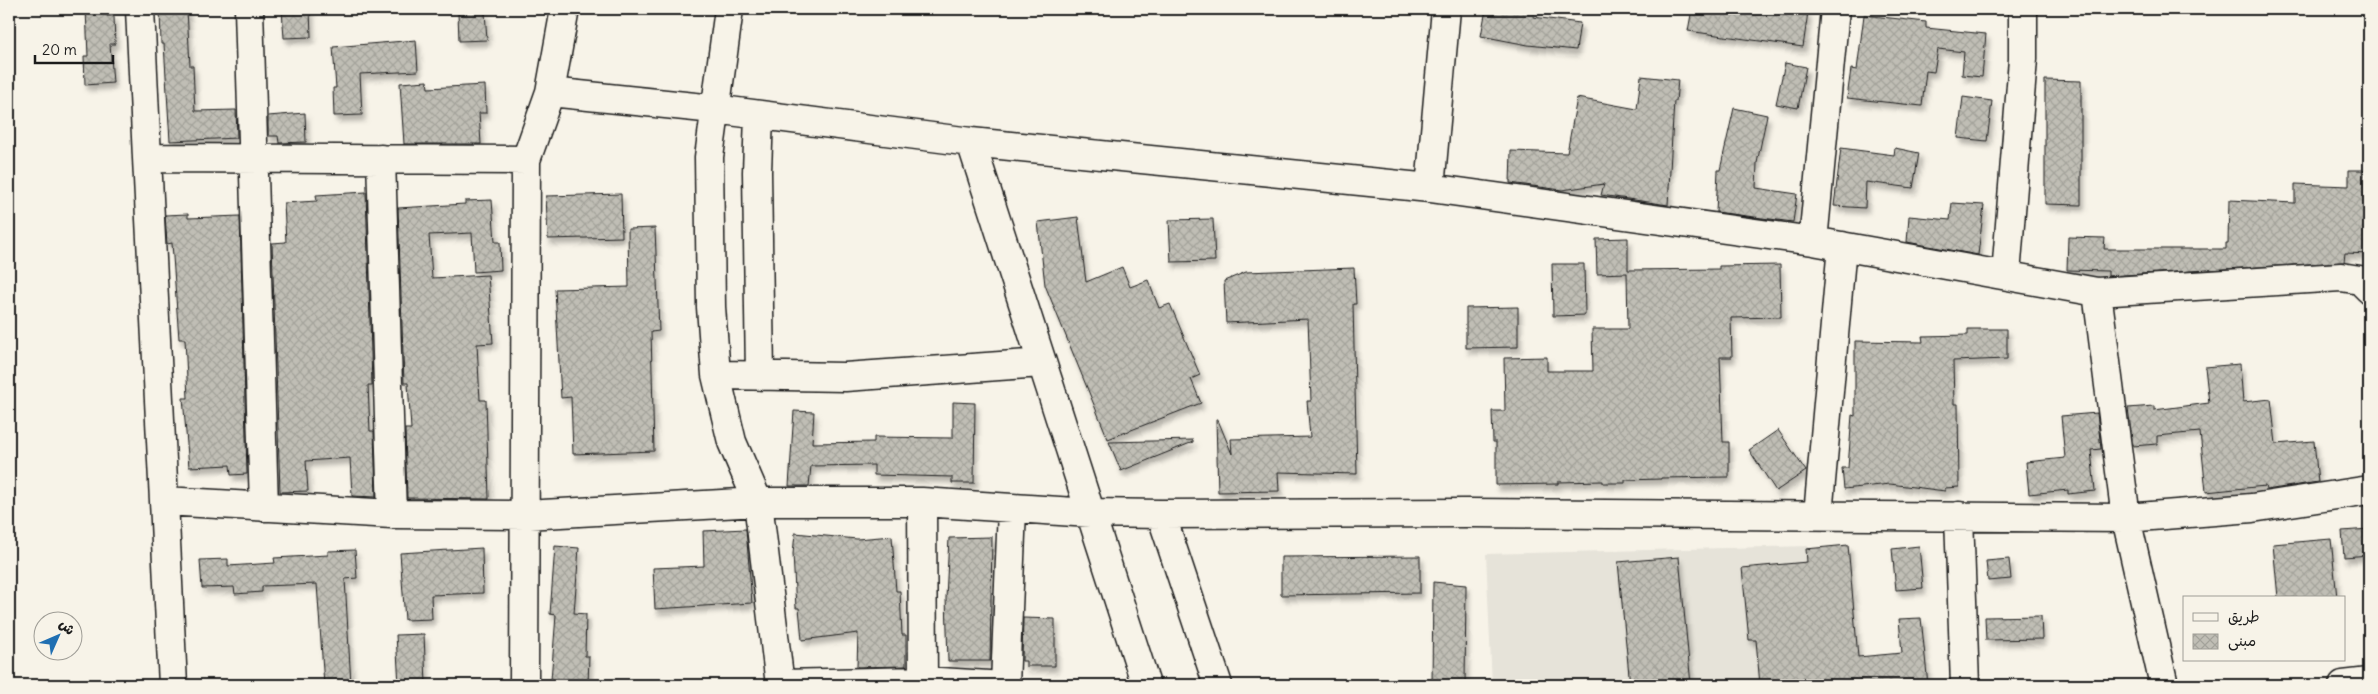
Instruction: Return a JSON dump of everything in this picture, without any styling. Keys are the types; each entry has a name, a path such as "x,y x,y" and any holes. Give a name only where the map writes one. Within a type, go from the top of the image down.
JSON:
{"street":[{"path":"140,9 173,685"},
{"path":"249,9 264,507"},
{"path":"524,685 526,160 550,92 565,9"},
{"path":"729,9 709,157 711,307 716,376 732,442 758,502 780,685 922,681 989,685"},
{"path":"1430,188 1446,9"},
{"path":"1813,240 1834,9"},
{"path":"2006,275 2023,59 2023,9"},
{"path":"550,92 714,109 971,142 1430,188 1813,240 2097,292 2341,277 2360,280 2369,289"},
{"path":"758,115 760,376"},
{"path":"971,142 1146,685"},
{"path":"147,158 526,160"},
{"path":"381,159 392,514"},
{"path":"1818,515 1842,246"},
{"path":"2097,292 2126,518 2164,685"},
{"path":"716,376 845,376 1042,363"},
{"path":"164,502 392,514 525,515 758,502 922,502 1090,513 1161,514 1470,513 2126,518 2252,508 2369,490"},
{"path":"922,502 922,681"},
{"path":"1005,685 1012,509"},
{"path":"1161,514 1218,685"},
{"path":"1959,516 1964,685"},
{"path":"2343,685 2369,682"}],"shaded area":[{"path":"1809,546 1814,685 1492,685 1486,554"}],"building":[{"path":"86,9 106,9 107,16 114,16 115,44 110,44 113,83 85,85 84,56 88,56"},
{"path":"160,9 187,9 190,66 193,66 195,111 236,110 237,138 170,141 164,44 161,44"},
{"path":"310,9 311,37 284,38 282,10"},
{"path":"1486,9 1535,9 1533,17 1580,23 1576,50 1528,45 1481,36"},
{"path":"1692,9 1787,9 1808,12 1803,47 1688,31"},
{"path":"485,12 487,40 459,41 458,13"},
{"path":"1864,15 1926,22 1926,28 1986,34 1982,77 1962,75 1964,52 1938,49 1934,72 1926,71 1922,106 1847,98 1851,69 1857,70"},
{"path":"416,40 418,71 360,74 362,115 334,116 333,88 336,88 333,47"},
{"path":"1785,63 1806,67 1798,108 1776,104"},
{"path":"1641,76 1678,80 1676,101 1674,101 1668,205 1601,195 1604,184 1562,190 1510,183 1511,151 1567,153 1577,98 1637,109"},
{"path":"2045,80 2081,81 2081,205 2045,204"},
{"path":"427,81 428,88 485,85 486,113 479,113 481,144 404,144 400,83"},
{"path":"1963,97 1992,101 1987,141 1958,138"},
{"path":"1734,108 1767,115 1757,163 1756,188 1797,194 1793,222 1716,212 1718,170 1720,170"},
{"path":"305,113 306,142 279,143 278,136 268,136 268,116"},
{"path":"1841,148 1894,155 1895,148 1919,153 1913,188 1866,182 1865,208 1834,206"},
{"path":"2349,170 2369,170 2369,254 2345,253 2344,262 2108,276 2108,271 2067,270 2068,237 2105,238 2104,249 2226,249 2226,243 2228,243 2229,200 2295,203 2295,184 2349,186"},
{"path":"366,192 372,385 368,385 370,431 374,431 376,497 352,496 350,458 306,461 308,491 280,492 272,243 286,242 284,203 317,201 316,195"},
{"path":"621,194 622,237 548,239 546,196"},
{"path":"492,200 495,242 500,242 501,270 474,272 472,233 429,235 432,278 488,275 493,343 477,344 480,400 486,400 489,499 407,498 405,429 411,429 408,383 404,383 398,208 465,204 465,201"},
{"path":"1952,203 1984,205 1978,255 1907,242 1909,216 1950,220"},
{"path":"188,214 188,218 240,216 247,474 231,475 230,465 189,467 183,398 188,398 185,339 179,339 172,243 167,244 165,215"},
{"path":"1078,217 1086,282 1122,267 1130,287 1148,280 1159,308 1170,304 1200,375 1191,379 1201,403 1108,439 1045,285 1038,222"},
{"path":"1213,219 1215,261 1171,262 1169,220"},
{"path":"655,228 659,331 651,332 654,451 573,454 571,397 561,398 555,289 629,287 628,229"},
{"path":"1628,238 1628,270 1719,269 1719,266 1780,265 1781,317 1731,318 1732,357 1720,357 1723,442 1729,442 1729,477 1625,480 1625,483 1603,483 1603,481 1496,485 1496,442 1493,442 1492,411 1505,411 1504,358 1547,357 1547,371 1593,371 1592,329 1628,329 1627,273 1597,274 1596,239"},
{"path":"1552,264 1584,264 1585,315 1553,316"},
{"path":"1354,268 1356,304 1353,304 1357,474 1278,472 1279,491 1218,492 1216,420 1218,420 1232,454 1231,439 1310,437 1307,401 1311,401 1308,319 1226,323 1224,281 1246,272"},
{"path":"1518,307 1518,347 1466,348 1466,308"},
{"path":"1968,329 2007,329 2007,359 1953,361 1954,404 1958,404 1959,487 1945,488 1945,491 1890,484 1844,489 1842,468 1848,468 1852,415 1855,416 1855,341 1923,342 1922,336 1968,335"},
{"path":"2240,364 2243,402 2271,399 2276,444 2314,441 2318,482 2266,490 2265,486 2206,492 2200,432 2157,436 2157,444 2133,446 2128,408 2154,406 2154,410 2209,403 2205,367"},
{"path":"953,402 975,403 974,483 952,483 952,477 874,475 874,465 811,466 809,486 789,486 794,411 814,412 812,443 874,442 874,437 953,438"},
{"path":"2097,413 2101,449 2091,450 2095,491 2068,494 2068,490 2029,494 2026,462 2065,458 2061,416"},
{"path":"1778,430 1806,471 1776,491 1749,450"},
{"path":"1193,440 1193,442 1121,471 1109,442"},
{"path":"746,529 752,603 655,609 653,568 704,566 703,531"},
{"path":"2369,529 2369,555 2344,557 2342,531"},
{"path":"795,533 857,539 892,536 896,591 900,591 902,635 906,635 906,666 857,667 858,633 802,640 799,608 796,608 793,554"},
{"path":"992,537 990,661 948,661 946,598 949,538"},
{"path":"2331,539 2337,596 2278,596 2273,544"},
{"path":"1848,545 1858,657 1902,653 1899,619 1921,618 1928,685 1760,685 1756,640 1749,640 1742,568 1807,562 1806,549"},
{"path":"555,546 579,548 574,613 586,614 585,656 589,656 588,685 554,685 554,680 551,680 556,615 550,614"},
{"path":"1919,546 1923,588 1896,590 1892,549"},
{"path":"482,548 483,593 431,595 432,619 405,620 400,553"},
{"path":"355,550 357,578 345,579 351,685 324,685 317,584 262,586 262,592 235,594 234,587 202,588 200,560 228,559 228,566 275,563 274,558 328,555 328,551"},
{"path":"1420,556 1420,593 1281,595 1281,557"},
{"path":"1679,557 1691,685 1630,685 1618,562"},
{"path":"2009,559 2011,579 1988,581 1986,561"},
{"path":"1433,582 1466,585 1465,685 1432,685"},
{"path":"2041,616 2042,639 1986,640 1985,617"},
{"path":"1023,618 1055,619 1055,666 1026,666 1026,661 1022,661"},
{"path":"424,634 426,685 399,685 396,635"}]}
